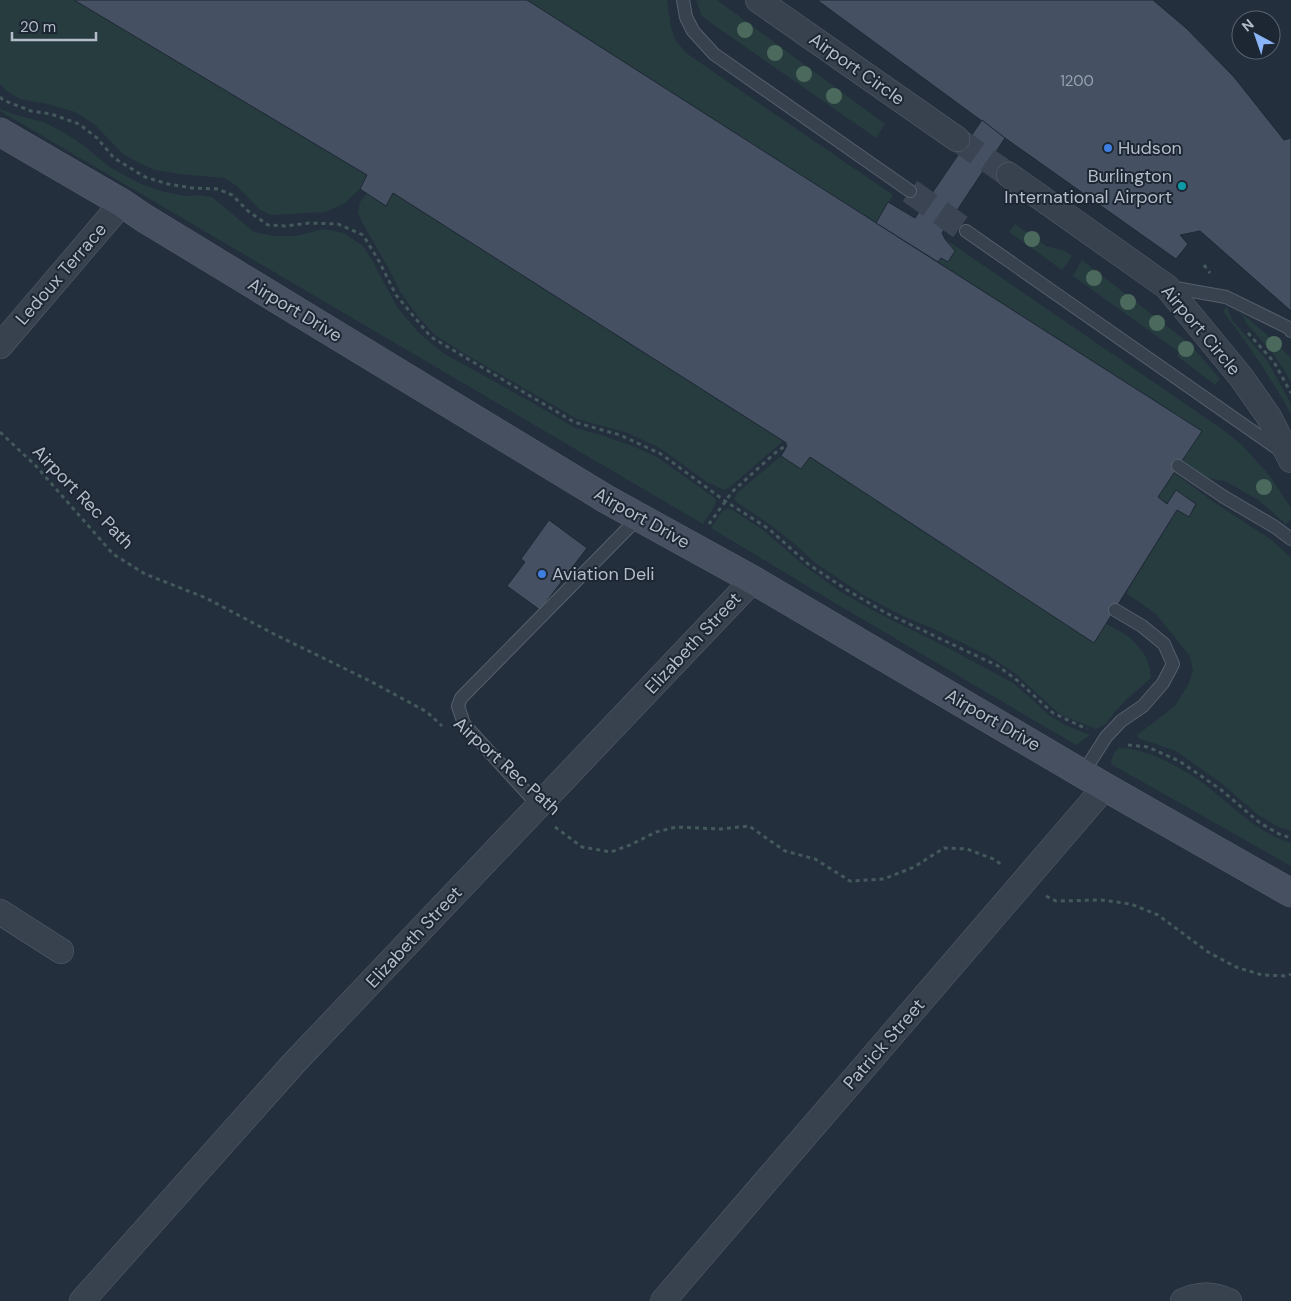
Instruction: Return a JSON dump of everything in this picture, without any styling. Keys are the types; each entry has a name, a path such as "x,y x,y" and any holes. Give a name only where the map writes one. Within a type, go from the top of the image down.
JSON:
{"main road":[{"name":"Airport Drive","path":"0,132 122,203 606,499 753,580 1291,893"}],"street":[{"name":"Airport Circle","path":"758,0 957,139"},
{"name":"Airport Circle","path":"1009,176 1167,287 1241,377 1269,417 1291,458"},
{"name":"Ledoux Terrace","path":"0,346 122,203"},
{"name":"Elizabeth Street","path":"82,1301 294,1063 753,580"},
{"name":"Patrick Street","path":"663,1301 1021,884 1094,780"},
{"path":"0,912 61,950"},
{"path":"1183,1301 1199,1296 1210,1296 1229,1301"}],"lane":[{"path":"683,0 686,17 694,31 714,54 910,191"},
{"path":"966,231 1291,458"},
{"path":"1167,287 1226,298 1289,328 1291,331"},
{"path":"1178,466 1224,497 1275,526 1291,539"},
{"path":"536,809 464,724 458,706 461,698 639,517"},
{"path":"1094,780 1106,737 1121,721 1143,706 1163,683 1173,664 1164,644 1142,626 1115,610"}],"path":[{"path":"0,96 3,100 31,111 51,114 80,124 97,138 114,158 145,177 168,184 192,188 218,189 232,195 248,211 268,225 338,224 363,235 396,295 431,337 574,422 620,435 661,454 725,501 769,529 808,564 847,590 886,613 998,666 1018,681 1053,713 1106,737 1131,746 1148,748 1179,761 1220,789 1260,823 1279,834 1291,838"},
{"name":"Airport Rec Path","path":"0,432 36,466 113,554 145,574 206,598 370,681 427,712 447,731"},
{"path":"707,526 725,501 745,479 788,444"},
{"name":"Airport Rec Path","path":"536,809 582,847 611,852 656,832 676,827 721,830 748,826 785,851 814,859 850,881 884,879 914,867 944,848 967,849 996,860 1021,884 1056,901 1101,900 1130,904 1158,915 1208,952 1236,967 1262,975 1288,976 1291,974"}],"green space":[{"path":"0,0 74,0 367,175 360,189 345,203 325,212 271,215 259,209 237,186 224,178 155,170 139,163 123,154 94,124 75,112 48,104 20,99 8,92 0,84"},
{"path":"527,0 667,0 671,28 676,41 686,53 893,195 876,223"},
{"path":"696,0 717,0 885,124 876,138 711,23 702,16"},
{"path":"0,109 44,122 63,132 83,145 111,168 139,183 161,191 185,196 212,197 254,232 274,236 296,236 324,229 344,233 363,246 397,307 419,333 443,353 575,428 635,447 657,457 712,496 716,500 713,509 703,524 0,111"},
{"path":"367,193 385,206 393,193 783,441 730,487 724,490 707,482 660,448 628,433 577,419 465,354 435,335 419,318 401,293 358,213 360,202"},
{"path":"1015,224 1046,246 1065,251 1072,256 1062,270 1009,232"},
{"path":"945,239 1222,429 1241,444 1270,476 1291,508 1291,519 1286,524 1257,499 1225,481 1207,478 1182,460 1202,431 938,262 941,258 948,261 955,251"},
{"path":"1082,260 1190,344 1220,379 1215,385 1177,356 1179,352 1073,276"},
{"path":"1227,307 1232,320 1267,360 1291,404 1291,414 1259,361 1223,311"},
{"path":"1241,313 1291,358 1291,382 1271,351 1247,324"},
{"path":"781,456 801,468 810,457 1128,636 1147,659 1151,678 1126,700 1106,724 1096,729 1064,716 1016,674 989,656 863,595 814,562 796,545 734,499 737,493"},
{"path":"1174,473 1218,505 1272,540 1291,558 1291,831 1278,827 1257,814 1221,783 1176,751 1138,738 1137,735 1175,706 1188,685 1193,671 1190,656 1155,613 1126,593 1177,510 1189,517 1196,505 1167,504 1158,497"},
{"path":"725,509 731,509 763,530 806,567 841,592 1013,683 1047,714 1065,725 1090,735 1076,745 711,528"},
{"path":"1119,748 1137,750 1166,761 1203,783 1255,825 1291,843 1291,866 1111,764 1113,755"}],"building":[{"path":"74,0 527,0 1202,431 1158,497 1167,504 1176,490 1196,504 1189,517 1177,510 1094,643 810,457 801,469 781,456 788,444 393,193 386,206 360,189 367,175"},
{"name":"Burlington International Airport","path":"817,0 1153,0 1186,28 1234,77 1284,140 1291,138 1291,311 1200,231 1180,235 1188,244 1176,259 1005,138"},
{"path":"982,120 1005,138 942,233 955,251 948,262 941,258 938,262 876,223 888,202 915,218"},
{"name":"Aviation Deli","path":"549,520 587,548 540,610 507,586 525,562 521,559"}],"tunnel":[{"path":"957,139 1009,175"},
{"path":"910,191 966,231"}],"place":[{"name":"Hudson","path":"1108,148"},
{"name":"Burlington International Airport","path":"1182,186"},
{"name":"Aviation Deli","path":"542,574"}]}
